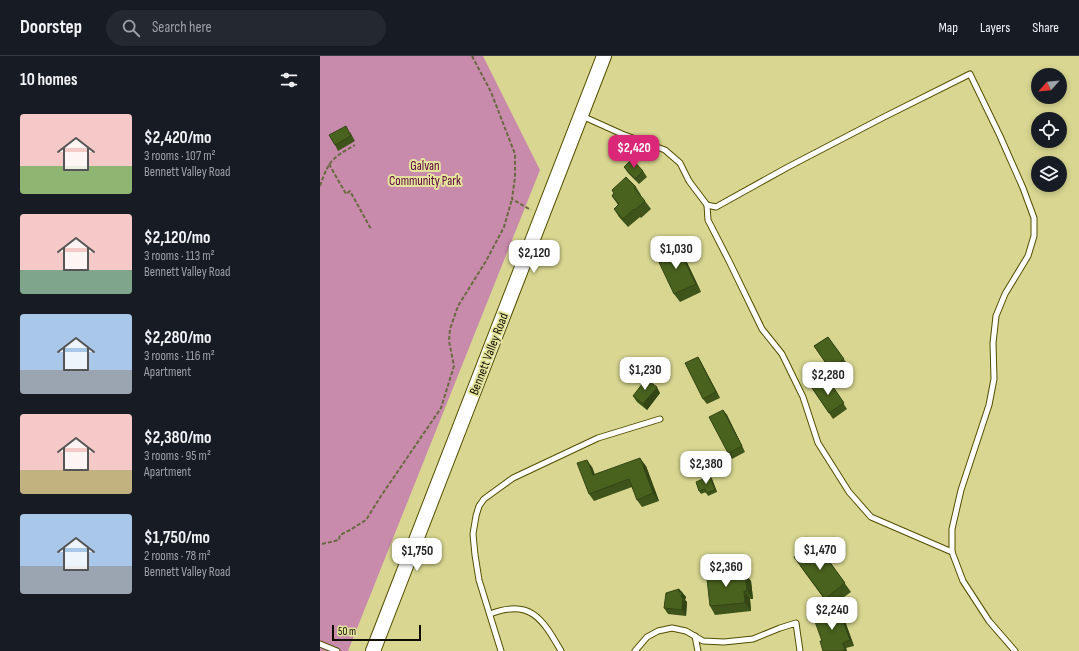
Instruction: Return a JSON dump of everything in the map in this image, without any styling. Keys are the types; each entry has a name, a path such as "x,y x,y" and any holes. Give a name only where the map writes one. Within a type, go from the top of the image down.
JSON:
{"street":[{"name":"Bennett Valley Road","path":"373,651 582,116 604,56"}],"lane":[{"path":"707,205 716,207 898,109 970,74 1023,188 1034,218 1034,236 1028,256 1005,294 996,316 993,343 994,379 990,404 961,490 952,529 952,552 963,581 989,621 1015,651"},
{"path":"582,116 622,134 665,150 680,162 688,181 707,205 708,220 762,329 782,354 803,397 818,443 849,492 871,517 952,552"},
{"path":"500,651 479,580 475,555 473,534 479,506 484,500 513,478 598,438 660,420"},
{"path":"490,614 502,610 520,609 537,615 548,629 561,651"},
{"path":"635,651 647,637 658,631 672,628 686,631 704,641 724,642 753,639 796,623 800,651"},
{"path":"695,636 698,651"},
{"path":"320,644 337,651"}],"path":[{"path":"322,544 339,540 340,535 366,520 441,408 454,366 449,341 450,329 458,306 486,261 504,227 512,199 515,177 515,154 491,92 472,56"},
{"path":"320,186 326,170 334,157 355,145"},
{"path":"330,164 346,194 350,191 371,229"},
{"path":"512,199 542,217"}],"green space":[{"name":"Galvan Community Park","path":"320,56 483,56 540,170 348,651 320,651"}],"building":[{"path":"346,126 351,136 335,145 329,135"},
{"path":"632,159 643,171 635,179 624,167"},
{"path":"626,177 636,187 634,188 645,201 623,219 614,209 619,204 612,196 614,193 612,190"},
{"path":"677,246 696,284 674,294 656,256"},
{"path":"828,337 844,359 830,369 814,346"},
{"path":"698,357 716,392 703,399 685,363"},
{"path":"827,378 844,403 829,413 812,388"},
{"path":"646,379 657,387 643,404 633,396"},
{"path":"723,410 742,446 728,453 709,417"},
{"path":"640,458 653,493 637,500 629,479 589,494 577,463 587,460 593,475"},
{"path":"710,476 715,490 706,493 705,489 699,491 696,482"},
{"path":"818,546 845,583 825,599 794,557 805,549 808,553"},
{"path":"716,569 717,572 734,571 735,574 745,573 747,591 744,591 745,603 710,606 706,570"},
{"path":"679,589 679,592 682,592 681,597 683,597 682,610 664,608 666,593"},
{"path":"835,608 839,619 842,618 850,640 843,643 845,650 823,651 820,641 822,641 813,616"}]}
